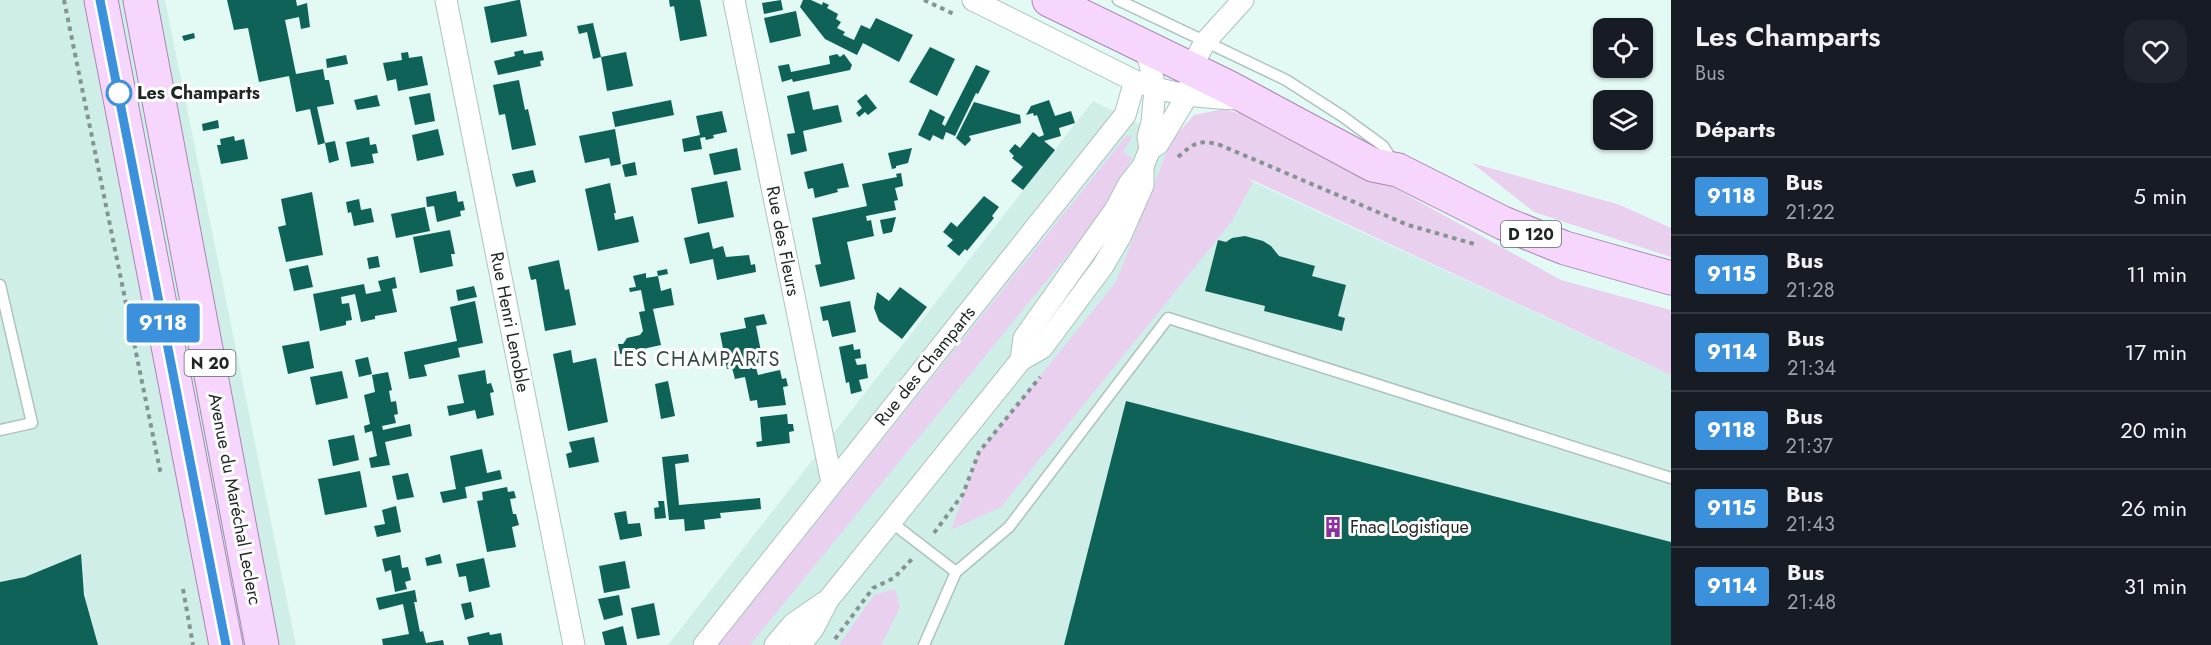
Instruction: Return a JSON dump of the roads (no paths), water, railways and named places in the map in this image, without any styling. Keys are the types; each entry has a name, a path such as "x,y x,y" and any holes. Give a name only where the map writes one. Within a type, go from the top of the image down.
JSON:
{"main road":[{"name":"Avenue du Maréchal Leclerc","path":"100,0 226,645"},
{"name":"Avenue du Maréchal Leclerc","path":"140,0 262,645"},
{"path":"1049,0 1139,44 1196,66 1248,99 1373,165 1398,171"},
{"name":"D 120","path":"1082,0 1196,66 1276,94 1379,151 1398,171 1454,200 1565,248 1671,278"}],"street":[{"name":"Rue Henri Lenoble","path":"446,0 574,645"},
{"name":"Rue des Fleurs","path":"734,0 832,483"},
{"path":"973,0 1145,85 1196,66"},
{"path":"1146,157 1158,144 1196,66 1243,0"},
{"name":"Rue des Champarts","path":"800,645 813,629 828,600 1021,360 1042,348 1103,266 1120,237 1143,185 1148,137 1152,122 1145,85 1149,60 1139,44"},
{"name":"Rue des Champarts","path":"704,645 1125,115 1145,85"},
{"name":"Rue des Champarts","path":"775,645 793,624 828,600"}],"lane":[{"path":"1118,0 1196,66"},
{"path":"0,285 32,423 0,430"},
{"path":"924,645 956,572 1009,527 1168,318 1671,478"},
{"path":"891,522 956,572"}],"place":[{"name":"Les Champarts","path":"119,93"},
{"name":"Fnac Logistique","path":"1333,527"}],"district":[{"name":"LES CHAMPARTS","path":"697,359"}]}
